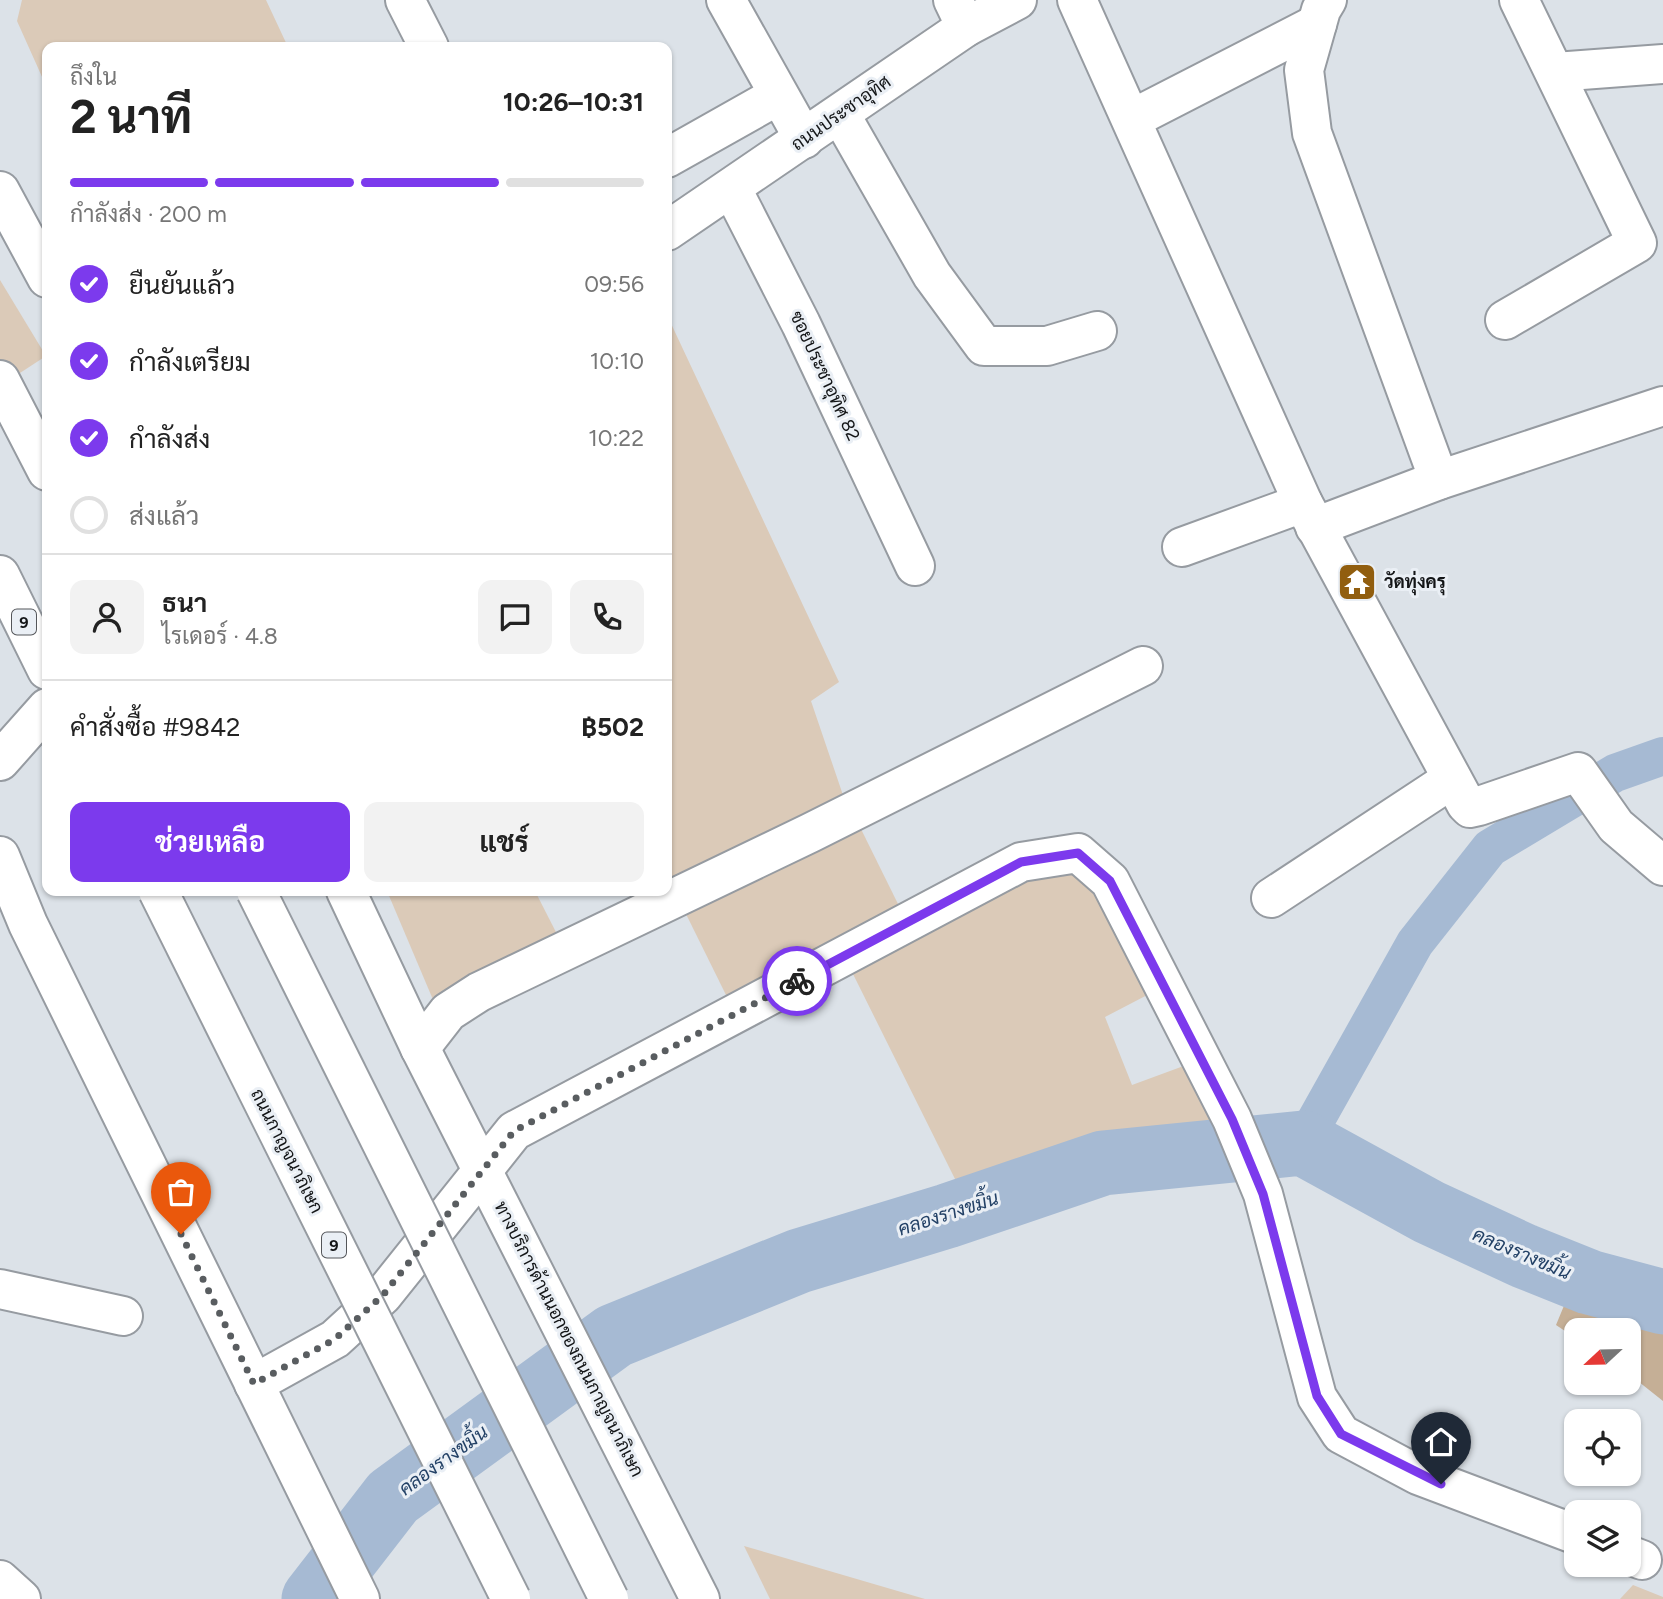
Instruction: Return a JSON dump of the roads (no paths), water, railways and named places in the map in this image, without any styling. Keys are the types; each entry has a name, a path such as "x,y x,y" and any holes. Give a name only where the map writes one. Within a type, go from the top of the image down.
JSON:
{"main road":[{"path":"405,0 426,42"},
{"path":"726,0 777,96 804,139"},
{"name":"ถนนประชาอุทิศ","path":"672,228 840,114 960,13 1017,0"},
{"path":"1077,0 1309,515 1470,808 1578,772 1616,826 1663,866"},
{"path":"1505,320 1637,243 1519,0"},
{"path":"1132,120 1322,12"},
{"path":"1322,12 1304,70 1312,133 1439,480"},
{"path":"1555,72 1663,64"},
{"path":"672,155 777,96"},
{"path":"840,114 932,275 984,346 1047,346 1097,331"},
{"name":"ซอยประชาอุทิศ 82","path":"732,189 801,324 915,566"},
{"path":"0,191 42,269"},
{"path":"0,380 42,461"},
{"path":"1182,547 1439,480 1663,406"},
{"name":"9","path":"0,575 42,660"},
{"path":"420,1048 448,1012 479,992 810,833 1143,666"},
{"path":"0,761 42,714"},
{"path":"1271,898 1452,779"},
{"path":"254,1384 335,1339 383,1295 514,1131 1021,862 1078,853 1110,881 1232,1119 1263,1194 1317,1396 1341,1434 1418,1475 1564,1530"},
{"path":"0,856 28,924 360,1599"},
{"name":"ถนนกาญจนาภิเษก","path":"160,896 511,1599"},
{"path":"258,896 609,1599"},
{"name":"ทางบริการด้านนอกของถนนกาญจนาภิเษก","path":"348,896 420,1048 700,1599"},
{"path":"0,1289 123,1316"},
{"path":"0,1580 21,1599"}],"waterway":[{"path":"1303,1143 1415,943 1490,848 1615,773 1663,756"},
{"name":"คลองรางขมิ้น","path":"314,1599 393,1497 614,1336 799,1261 947,1216 1103,1163 1303,1143 1429,1212 1524,1256 1589,1282 1663,1302"}],"place":[{"name":"วัดทุ่งครุ","path":"1357,582"}]}
